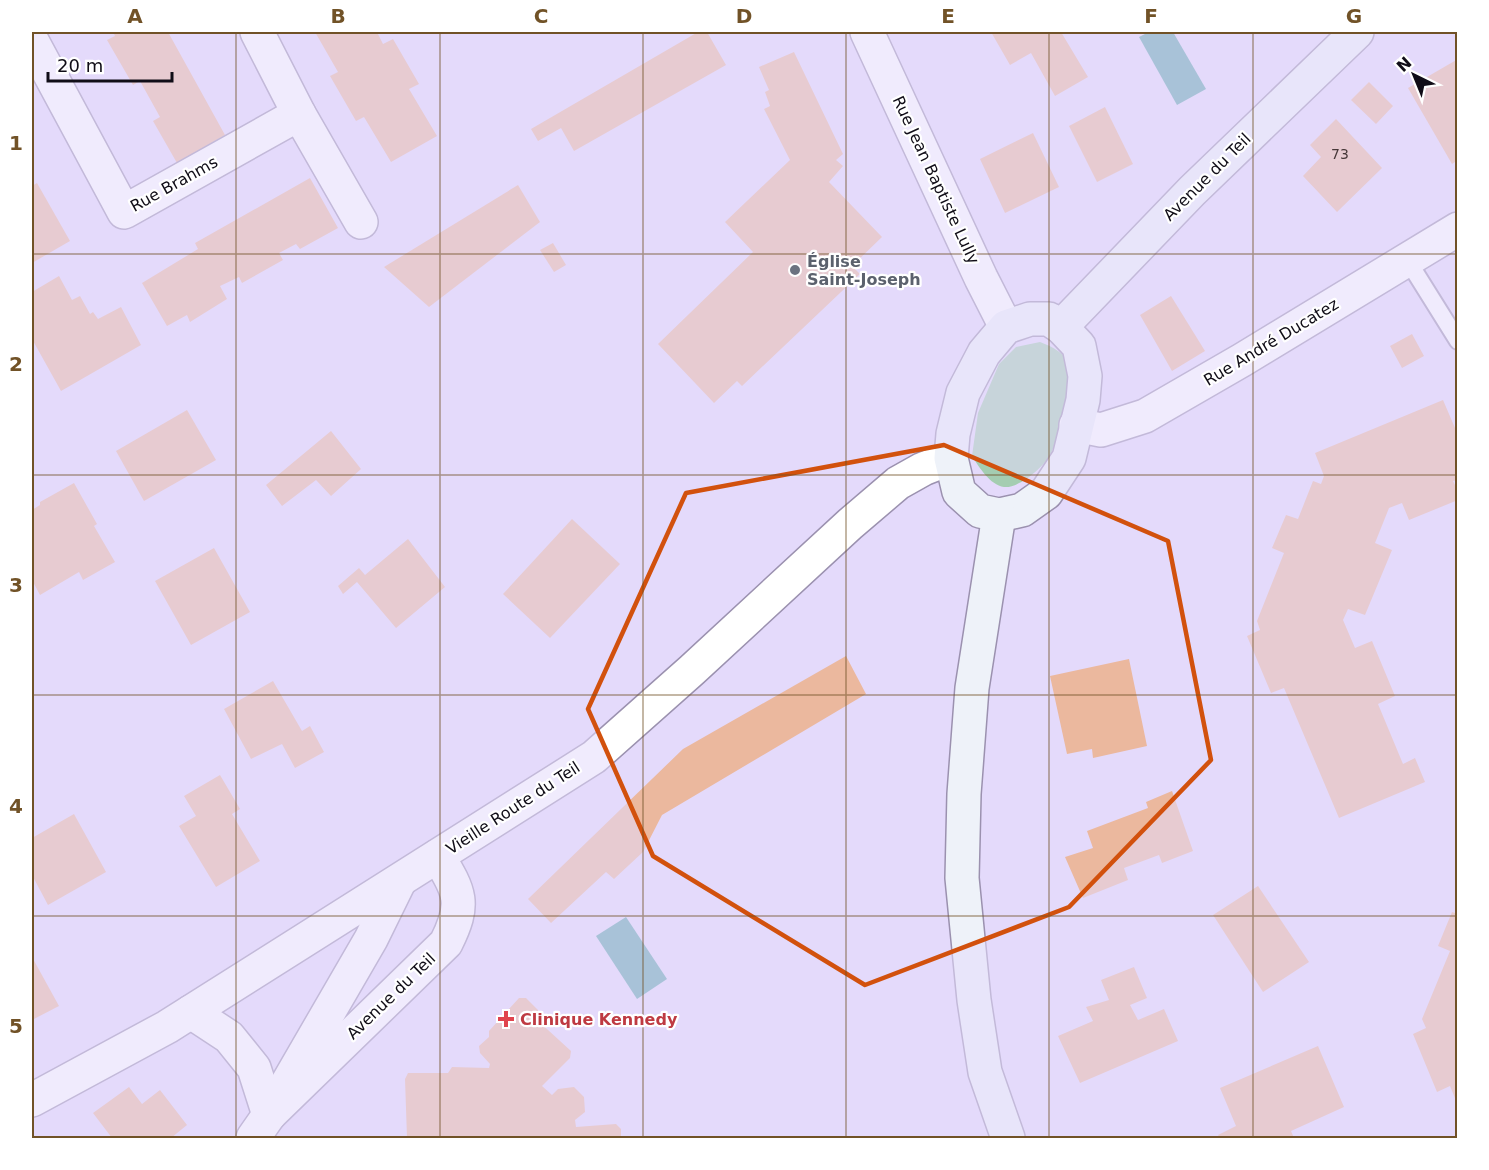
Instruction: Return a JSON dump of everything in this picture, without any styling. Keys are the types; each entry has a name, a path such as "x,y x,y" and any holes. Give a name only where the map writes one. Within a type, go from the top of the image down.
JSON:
{"main road":[{"name":"Avenue du Teil","path":"1061,327 1192,191 1357,32"},
{"path":"1029,319 1049,319 1061,327 1079,346 1085,376 1083,400 1069,458 1046,492 1022,510 999,515 980,511 959,492 951,458 953,434 963,393 984,352 1006,327 1029,319"},
{"path":"999,515 972,688 964,794 962,878 974,1000 985,1072 1008,1138"}],"street":[{"path":"257,32 299,114 361,222"},
{"name":"Rue Jean Baptiste Lully","path":"867,32 1006,327"},
{"name":"Rue Brahms","path":"32,41 124,212 299,114"},
{"name":"Rue André Ducatez","path":"1076,425 1101,430 1145,416 1408,261 1458,229"},
{"name":"Vieille Route du Teil","path":"32,1100 167,1028 594,757 890,490 923,469 951,458"},
{"name":"Avenue du Teil","path":"261,1127 446,944 456,923 460,904 454,883 438,856"},
{"name":"Avenue du Teil","path":"261,1127 371,939 399,882"},
{"path":"191,1012 229,1037 254,1068 261,1127"}],"lane":[{"path":"1408,261 1458,341"}],"highlighted area":[{"path":"944,445 1168,541 1211,760 1069,907 865,985 653,856 588,709 686,493"}],"shaded area":[{"path":"1149,32 1173,32 1206,89 1177,105 1139,37"},
{"path":"1040,342 1062,354 1070,367 1071,386 1063,423 1044,464 1017,484 1010,487 999,486 990,479 972,456 978,413 999,364 1016,347"},
{"path":"626,917 667,979 637,999 596,936"}],"building":[{"path":"113,32 168,32 225,135 177,163 153,121 160,117 140,81 133,85 107,40 115,36"},
{"path":"315,32 377,32 383,44 393,39 419,84 409,89 437,136 391,162 364,117 356,121 330,76 338,72"},
{"path":"698,32 707,32 726,65 574,151 561,128 538,141 531,129"},
{"path":"991,32 1061,32 1088,77 1055,96 1031,53 1010,65"},
{"name":"Église Saint-Joseph","path":"794,52 843,154 836,160 843,166 829,182 882,237 852,266 860,274 742,386 737,381 714,403 658,344 753,252 725,222 790,160 764,109 770,106 765,92 769,90 759,67"},
{"path":"1458,59 1458,160 1452,164 1408,88"},
{"path":"1369,82 1393,106 1376,124 1351,100"},
{"path":"1105,107 1133,164 1097,182 1069,126"},
{"path":"1336,119 1382,168 1337,212 1303,176 1321,157 1310,145"},
{"path":"1033,133 1059,187 1005,213 980,159"},
{"path":"310,178 338,228 300,249 296,244 279,253 283,260 242,283 239,277 220,286 227,299 190,322 187,315 167,326 142,283 198,249 195,243"},
{"path":"37,183 70,241 32,263 32,186"},
{"path":"518,185 540,222 429,307 384,267"},
{"path":"553,243 566,265 554,272 540,250"},
{"path":"59,276 72,300 80,296 90,314 93,312 98,319 121,307 141,345 61,391 32,339 32,292"},
{"path":"1171,296 1205,351 1172,371 1140,315"},
{"path":"1412,334 1424,356 1402,368 1390,346"},
{"path":"1443,400 1458,435 1458,480 1453,481 1458,491 1458,500 1409,520 1402,503 1389,508 1375,543 1392,550 1365,615 1348,609 1343,620 1355,648 1372,641 1395,696 1378,704 1403,764 1415,758 1425,782 1339,818 1284,688 1271,693 1247,636 1260,630 1257,621 1284,553 1272,548 1286,515 1298,519 1313,481 1321,484 1324,476 1315,453"},
{"path":"187,410 216,460 144,501 116,451"},
{"path":"331,431 361,469 331,496 316,480 282,506 266,485"},
{"path":"74,483 97,524 94,526 115,562 83,580 79,572 40,595 32,580 32,510 40,505 40,502"},
{"path":"572,519 620,564 550,638 503,594"},
{"path":"408,539 445,587 396,628 357,582 343,594 338,586 359,568 365,575"},
{"path":"214,548 250,612 191,645 155,581"},
{"path":"846,656 866,694 662,815 643,852 614,879 606,872 551,923 528,899 683,749"},
{"path":"1129,659 1147,746 1093,758 1092,749 1067,754 1050,676"},
{"path":"273,681 302,731 310,726 324,752 295,768 282,744 251,759 224,709"},
{"path":"220,775 240,809 232,814 260,861 216,887 179,826 196,816 184,796"},
{"path":"1172,791 1193,851 1162,863 1159,855 1124,868 1128,880 1083,898 1065,857 1093,848 1087,831 1148,808 1146,802"},
{"path":"74,814 106,872 48,905 32,875 32,838"},
{"path":"1258,886 1309,962 1263,992 1213,915"},
{"path":"1452,912 1458,914 1457,1103 1450,1086 1437,1092 1413,1034 1426,1028 1422,1019 1450,951 1438,946"},
{"path":"32,957 59,1006 32,1020"},
{"path":"1134,967 1147,998 1130,1005 1138,1020 1164,1009 1178,1041 1080,1083 1058,1036 1093,1021 1086,1007 1109,1000 1101,980"},
{"path":"519,998 526,998 538,1010 536,1019 571,1051 570,1058 542,1086 552,1095 558,1089 574,1087 584,1097 585,1112 575,1120 576,1127 616,1124 621,1129 621,1138 407,1138 405,1079 408,1073 448,1073 452,1067 489,1068 490,1064 480,1053 479,1046 489,1037 489,1031"},
{"path":"1318,1046 1344,1107 1291,1131 1294,1138 1220,1138 1218,1135 1236,1126 1220,1088"},
{"path":"129,1087 142,1104 160,1090 187,1125 171,1138 112,1138 93,1113"}],"place":[{"name":"Église Saint-Joseph","path":"795,270"},
{"name":"Clinique Kennedy","path":"506,1019"}]}
